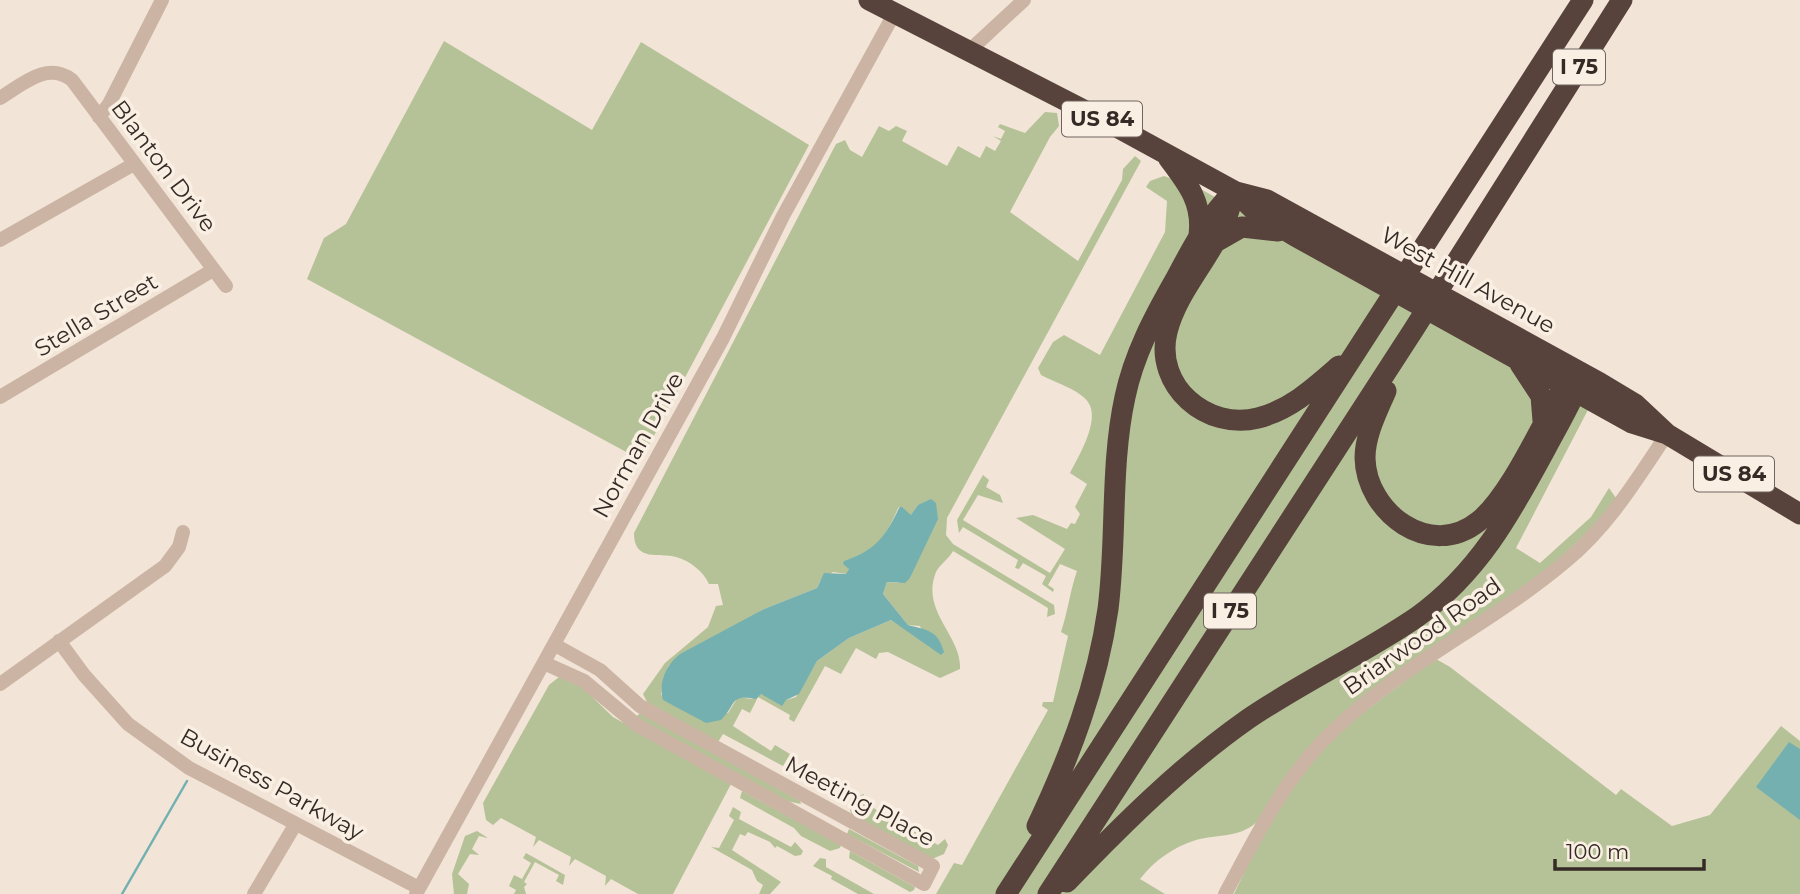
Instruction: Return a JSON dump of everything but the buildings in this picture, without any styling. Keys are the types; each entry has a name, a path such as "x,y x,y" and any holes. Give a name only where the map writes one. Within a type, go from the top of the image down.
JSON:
{"highway":[{"name":"West Hill Avenue","path":"869,0 1234,191 1267,200 1575,383 1621,417 1667,434 1800,513"},
{"name":"I 75","path":"1004,894 1583,0"},
{"name":"I 75","path":"1048,894 1414,329 1622,0"},
{"path":"1166,155 1197,201 1206,240"},
{"name":"West Hill Avenue","path":"1234,191 1257,213 1295,236 1511,355 1575,383 1635,404 1667,434"},
{"path":"1234,191 1218,206 1166,342 1170,374 1179,391 1194,405 1215,417 1229,420 1265,416 1305,395 1356,352"},
{"path":"1004,894 1060,778 1088,702 1108,610 1119,436 1125,397 1144,337 1206,240 1251,226 1295,236"},
{"path":"1414,329 1371,429 1365,457 1368,481 1376,499 1398,522 1417,531 1440,534 1460,531 1479,522 1496,503 1548,428 1575,383"},
{"path":"1055,894 1141,808 1203,753 1276,701 1397,629 1448,592 1492,543 1548,428 1541,396 1511,355"},
{"path":"1548,428 1579,418 1621,417"}],"street":[{"path":"99,117 109,104 162,0"},
{"path":"968,52 1024,0"},
{"name":"Norman Drive","path":"417,891 555,645 894,14"},
{"name":"Blanton Drive","path":"0,98 41,74 51,71 65,75 226,286"},
{"path":"0,240 134,164"},
{"name":"Stella Street","path":"0,397 213,270"},
{"name":"Briarwood Road","path":"1225,894 1279,796 1323,740 1371,698 1566,562 1608,518 1667,434"},
{"path":"0,684 165,566 179,547 183,532"},
{"name":"Business Parkway","path":"59,641 84,675 128,723 189,768 417,891"},
{"name":"Meeting Place","path":"544,663 584,681 636,725 924,884 933,866 640,706 600,670 555,645"},
{"path":"254,894 295,825"}],"green space":[{"path":"444,41 592,130 641,42 809,145 641,460 307,279 324,238 346,224"},
{"path":"1045,112 1057,113 1059,126 1050,137 1010,212 1078,261 1122,180 1123,169 1135,156 1141,161 947,518 946,535 953,544 1054,605 1055,614 1047,617 1048,608 953,551 936,572 933,599 955,645 960,669 940,678 888,652 879,653 876,659 856,648 841,674 825,666 794,722 789,719 790,715 758,697 750,713 742,709 733,726 771,751 775,745 790,754 783,766 723,734 718,742 647,702 643,694 665,663 708,627 716,606 723,605 718,584 709,584 700,571 681,559 649,554 638,549 634,533 836,144 845,140 850,150 862,157 879,126 889,131 896,126 907,131 902,141 947,166 958,146 980,158 986,146 995,151 1001,141 993,136 1001,139 1005,131 998,127 1000,124 1025,133","holes":["918,505 915,565 910,578 898,583 887,582 883,594 908,625 920,626 931,652 927,643 891,620 849,638 817,661 796,697 786,700 760,694 752,699 738,697 728,713 661,695 663,678 669,665 764,609 817,588 820,581 833,572 847,574 849,569 846,560 864,554 879,542 901,506 911,516"]},
{"path":"1164,176 1197,187 1590,406 1516,548 1540,563 1591,517 1609,488 1616,498 1587,533 1554,563 1481,617 1368,693 1333,722 1305,753 1260,820 1242,831 1188,843 1151,866 1140,879 1165,894 936,894 954,863 962,865 1048,710 1042,706 1043,702 1053,702 1068,636 1061,632 1077,571 1060,564 1048,585 1054,589 1053,592 1042,584 1046,576 1023,563 1019,569 1015,568 1018,560 963,527 959,533 957,520 983,475 989,480 986,487 1000,495 1003,503 978,495 963,520 1050,573 1065,549 1016,518 1033,515 1067,529 1071,523 1075,524 1080,514 1075,507 1087,484 1070,473 1087,438 1092,418 1091,410 1084,398 1041,375 1038,368 1053,342 1064,335 1100,355 1165,232 1167,201 1146,187 1150,181"},
{"path":"1436,659 1616,795 1621,789 1672,826 1710,815 1781,726 1800,741 1800,894 1234,894 1279,806 1312,760 1356,719"},
{"path":"559,677 583,688 613,717 731,784 673,894 638,894 611,879 605,886 606,876 575,859 569,866 571,857 539,840 533,847 536,837 501,818 493,825 486,820 483,803 549,685"},
{"path":"640,713 800,801 801,804 786,801 636,717"},
{"path":"742,791 841,845 840,848 830,851 801,836 794,828 740,798"},
{"path":"864,794 863,802 938,845 945,839 948,845 944,854 932,859 852,816 850,810 858,796"},
{"path":"733,807 741,812 739,819 791,847 795,842 803,851 801,855 795,856 748,832 745,836 740,834 732,850 781,882 770,894 759,894 763,885 757,881 752,870 711,847 719,848 734,820 729,816"},
{"path":"849,829 918,866 919,872 847,834"},
{"path":"477,831 488,838 479,836 472,849 479,855 470,854 458,874 469,884 467,894 454,894 452,874 465,836"},
{"path":"850,851 915,887 914,890 910,892 849,858"},
{"path":"526,853 565,875 563,885 556,881 559,875 535,862 524,882 527,884 524,887 526,894 514,894 516,890 509,886 514,875 522,879 531,863 523,858"},
{"path":"820,858 826,859 826,867 874,894 858,894 831,879 832,876 813,866"}],"water":[{"path":"931,499 936,503 938,519 910,578 905,583 887,582 883,594 908,625 926,630 939,639 944,652 941,655 891,620 849,638 817,661 799,694 786,700 782,706 761,694 756,699 741,698 734,702 721,720 706,723 663,700 664,674 680,654 764,609 817,588 824,573 846,574 849,569 843,564 844,561 871,548 889,528 901,506 911,515 918,505"},
{"path":"1789,742 1800,749 1800,820 1756,787"}],"waterway":[{"path":"122,894 187,781"}]}
